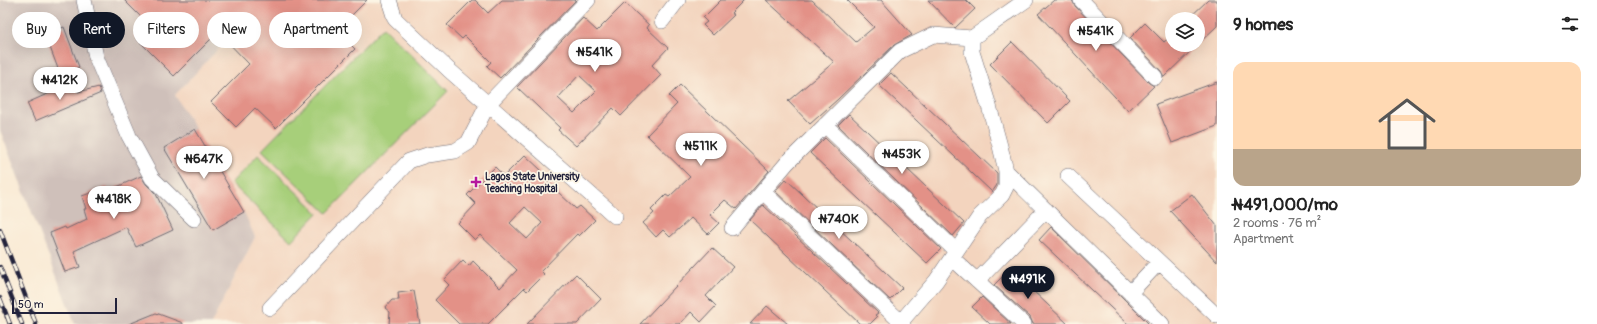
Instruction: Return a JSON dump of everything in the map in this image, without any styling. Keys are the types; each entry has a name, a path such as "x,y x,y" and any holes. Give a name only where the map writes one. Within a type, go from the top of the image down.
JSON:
{"street":[{"path":"84,0 96,57 129,136 152,178 194,219"},
{"path":"389,0 395,19 488,104 615,216"},
{"path":"270,308 409,161 427,155 454,151 468,143 488,104 588,0"},
{"path":"662,20 678,0"},
{"path":"732,228 787,163 900,51 933,35 972,38 1026,0"},
{"path":"1081,0 1155,77"},
{"path":"763,192 901,323 936,281 980,216 1002,195 1006,186 1006,171 989,106 972,52 972,38"},
{"path":"824,125 954,255 977,281 1024,324"},
{"path":"1006,171 1162,324"},
{"path":"1068,176 1217,316"},
{"path":"977,281 1046,210"},
{"path":"1130,293 1159,262"}],"path":[{"path":"0,305 9,324"}],"shaded area":[{"path":"0,0 264,0 253,12 207,12 207,48 219,48 175,95 244,212 255,237 211,324 75,324 0,130"},
{"path":"264,0 1217,0 1217,324 211,324 255,237 175,95 219,48 261,48 261,12 253,12"}],"green space":[{"path":"383,27 448,91 327,213 262,150"},
{"path":"258,155 318,213 291,241 231,183"}],"building":[{"path":"124,0 367,0 355,12 269,12 269,48 355,49 276,128 255,108 236,127 211,102 249,64 234,48 261,48 261,12 207,12 207,43 174,76 146,48 199,48 199,12 136,12"},
{"path":"472,0 475,0 488,13 502,0 576,0 500,78 487,66 491,62 465,36 462,39 447,25"},
{"path":"721,0 744,0 731,13 734,15 713,35 703,25 707,22 703,18"},
{"path":"766,0 812,0 856,42 874,27 847,0 881,0 912,35 894,45 810,124 788,101 834,62"},
{"path":"928,0 966,0 975,9 955,28"},
{"path":"1054,0 1072,0 1075,6 1149,83 1154,86 1128,111 1038,14"},
{"path":"1208,0 1217,0 1217,26 1205,37 1205,12 1195,12"},
{"path":"625,3 649,25 647,28 668,48 652,65 661,75 621,116 613,108 576,146 558,130 560,128 517,87 583,18 597,31","holes":["579,75 596,91 574,113 558,98"]},
{"path":"1145,23 1164,42 1165,41 1165,52 1190,52 1164,77 1161,71 1130,38"},
{"path":"64,27 69,40 69,48 72,48 79,67 60,74 50,48 61,48 61,28"},
{"path":"1012,42 1070,101 1048,123 990,64"},
{"path":"891,73 997,173 997,185 992,192 879,85"},
{"path":"74,82 78,92 99,87 101,93 35,121 27,103"},
{"path":"1217,82 1217,126 1172,143 1156,104"},
{"path":"680,85 769,171 736,209 725,200 710,215 719,223 708,234 691,218 670,237 663,230 656,237 643,223 654,213 651,210 666,195 669,197 690,177 647,135 677,104 669,96"},
{"path":"849,114 964,223 953,236 838,125"},
{"path":"195,129 244,212 213,230 164,148"},
{"path":"825,138 941,249 927,263 810,153"},
{"path":"525,155 541,170 538,173 576,209 580,206 595,220 579,236 577,234 541,271 544,274 527,291 524,288 488,324 459,324 435,300 449,285 444,280 463,260 469,266 473,261 500,288 517,270 480,235 475,240 458,223 476,204 467,195 495,167 504,176","holes":["525,207 542,223 527,239 510,223"]},
{"path":"141,176 146,184 156,194 173,230 136,247 126,227 74,251 80,267 65,272 50,233 65,227 66,229 87,219 82,196 107,187 108,191"},
{"path":"786,179 902,288 890,300 775,191"},
{"path":"1192,194 1217,226 1217,262 1170,211"},
{"path":"763,205 878,313 875,315 877,317 870,324 860,324 750,220"},
{"path":"1051,227 1149,324 1128,324 1039,240"},
{"path":"712,248 733,267 706,296 716,306 701,322 691,312 680,324 640,324"},
{"path":"1010,269 1068,324 1033,324 1030,317 994,285"},
{"path":"576,274 601,299 577,324 527,324"},
{"path":"414,291 420,324 389,324 390,312 385,308 392,300 399,300 398,293"},
{"path":"982,297 1011,324 990,324 972,307"},
{"path":"767,306 788,324 750,324"},
{"path":"156,313 183,324 129,324"}],"railway":[{"path":"0,230 36,324"},
{"path":"0,267 22,324"},
{"path":"0,298 10,324"}],"place":[{"name":"Lagos State University Teaching Hospital","path":"476,182"}]}
